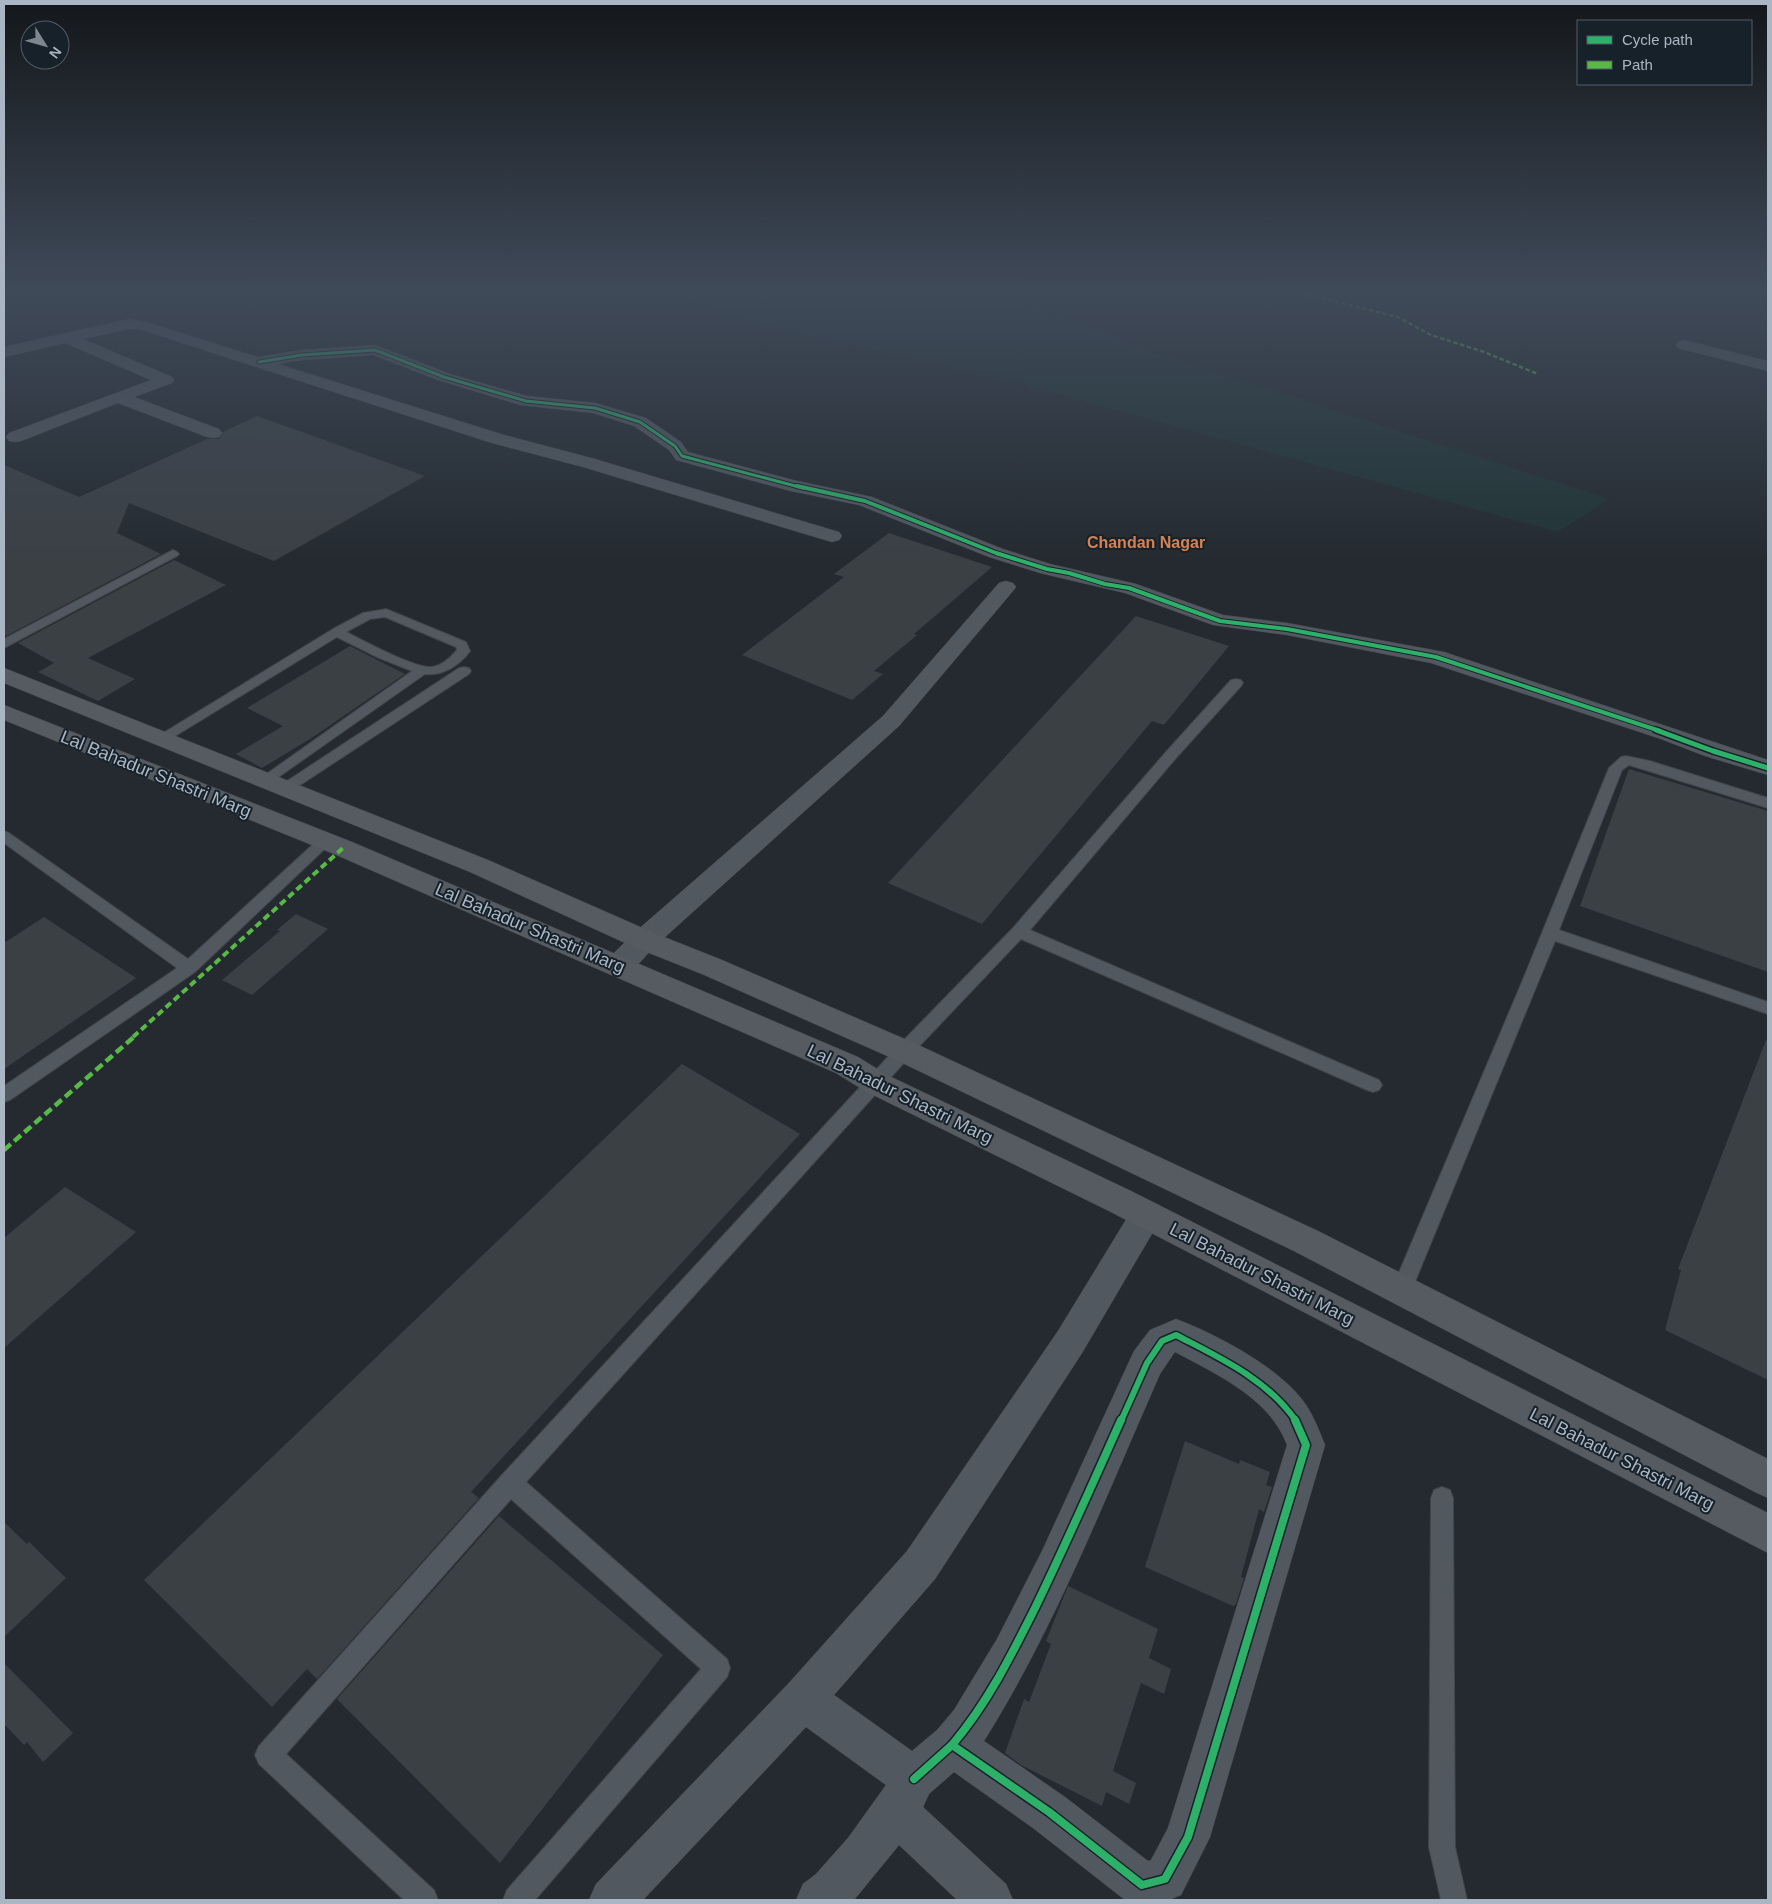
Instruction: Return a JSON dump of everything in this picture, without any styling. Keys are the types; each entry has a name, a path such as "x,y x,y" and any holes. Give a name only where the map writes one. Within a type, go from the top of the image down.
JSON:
{"main road":[{"name":"Lal Bahadur Shastri Marg","path":"4,676 479,866 644,940 712,967 904,1051 1288,1232 1768,1479"},
{"name":"Lal Bahadur Shastri Marg","path":"4,712 326,841 847,1065 876,1083 1147,1214 1768,1534"},
{"path":"206,794 264,780"}],"street":[{"path":"15,437 161,382"},
{"path":"321,382 498,439 589,463 832,536"},
{"path":"461,382 526,401 594,408 640,422 675,446 682,456 792,485 865,501 920,524 1046,569 1129,588 1220,621 1288,629 1436,657 1768,768"},
{"path":"118,397 213,433"},
{"path":"618,966 644,940 891,721 1006,588"},
{"path":"612,1900 803,1699 921,1565 1070,1342 1147,1214"},
{"path":"818,1900 826,1897 860,1860 905,1796 969,1725 1012,1654 1056,1565 1147,1362 1162,1341 1176,1335 1224,1361 1264,1387 1280,1401 1298,1423 1306,1445 1188,1837 1165,1879 1142,1885 1102,1852 1007,1782 952,1745"},
{"path":"803,1699 905,1796 990,1900"}],"lane":[{"path":"4,644 173,554"},
{"path":"162,738 337,632 367,616 386,613 462,645 464,651 454,661 440,669 422,670 337,632"},
{"path":"264,780 422,670"},
{"path":"264,780 464,671"},
{"path":"424,1900 268,1755 510,1483 904,1051 1019,932 1171,755 1236,683"},
{"path":"1402,1289 1530,982 1616,768 1626,760 1645,764 1768,803"},
{"path":"4,836 189,968"},
{"path":"4,1096 189,968 326,841"},
{"path":"1019,932 1373,1085"},
{"path":"1549,933 1768,1008"},
{"path":"510,1483 718,1668 517,1900"},
{"path":"1442,1498 1442,1847 1454,1900"}],"shaded area":[{"path":"1014,382 1246,382 1609,499 1558,532"}],"building":[{"path":"257,416 425,476 274,561 129,503 117,533 161,554 6,636 4,635 4,465 79,497 207,439 219,439 223,432"},
{"path":"889,533 992,567 874,671 883,674 852,700 742,655 844,577 834,574"},
{"path":"174,560 226,585 88,658 135,679 98,701 38,672 54,663 18,643"},
{"path":"1136,616 1229,646 1164,725 1152,721 982,924 888,883"},
{"path":"350,646 405,674 310,739 262,768 236,754 283,726 247,708"},
{"path":"1629,769 1768,811 1768,972 1580,906"},
{"path":"296,914 328,929 252,995 222,980 280,931 277,930"},
{"path":"44,917 136,978 4,1069 4,943"},
{"path":"1766,1040 1768,1041 1768,1380 1665,1330 1681,1270 1678,1269"},
{"path":"682,1064 800,1134 471,1492 479,1498 317,1679 307,1669 272,1707 144,1580"},
{"path":"65,1187 136,1232 4,1348 4,1238"},
{"path":"1185,1441 1239,1464 1240,1460 1270,1472 1266,1485 1272,1487 1264,1512 1259,1509 1241,1577 1244,1578 1236,1604 1233,1606 1145,1567"},
{"path":"499,1516 663,1655 500,1863 337,1699"},
{"path":"4,1522 27,1544 29,1542 66,1578 4,1637"},
{"path":"1068,1586 1158,1629 1149,1658 1171,1669 1164,1694 1141,1683 1113,1771 1136,1783 1129,1804 1106,1792 1102,1806 1021,1765 1005,1753 1024,1699 1029,1702 1051,1644 1046,1641"},
{"path":"4,1663 73,1733 43,1762 27,1742 24,1745 4,1724"}],"marked path":[{"path":"4,1150 141,1030 343,848"}],"cycle path":[{"path":"461,382 526,401 595,408 640,422 675,446 682,456 791,485 865,501 996,553 1047,569 1069,573 1105,584 1129,588 1220,621 1287,629 1436,657 1768,768"},
{"path":"914,1779 952,1745 969,1725 1012,1654 1056,1565 1147,1363 1162,1341 1176,1335 1243,1372 1274,1395 1297,1423 1306,1445 1188,1837 1165,1879 1142,1885 1049,1812 952,1745"}],"district":[{"name":"Chandan Nagar","path":"1146,542"}]}
